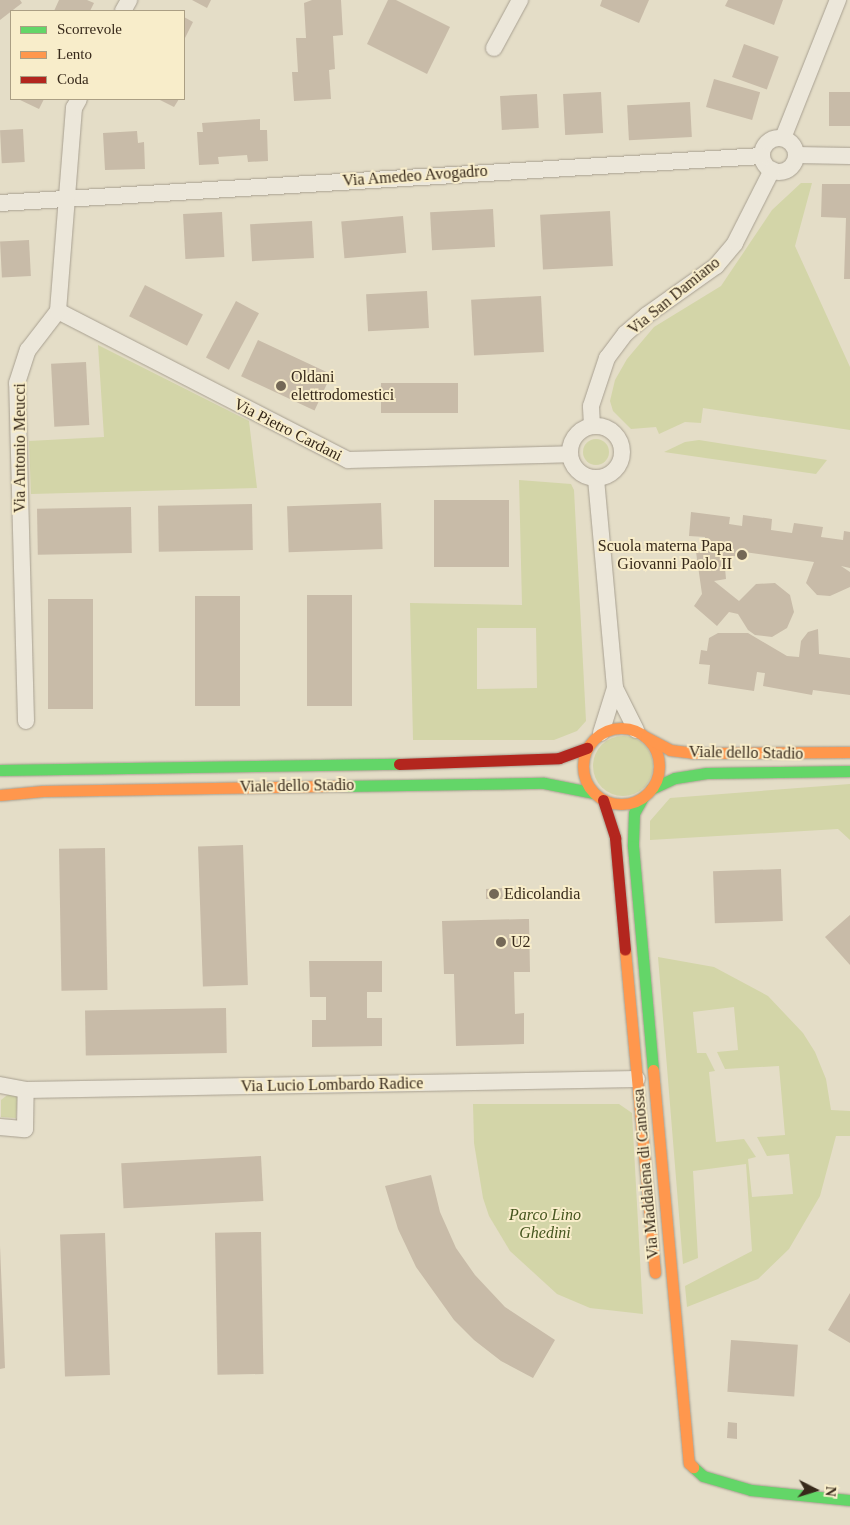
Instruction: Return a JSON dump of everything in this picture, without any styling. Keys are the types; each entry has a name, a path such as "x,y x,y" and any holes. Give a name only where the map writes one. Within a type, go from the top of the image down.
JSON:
{"street":[{"path":"494,48 520,0"},
{"path":"783,138 838,0"},
{"path":"58,311 74,108 78,100"},
{"path":"783,138 792,143 796,155 790,167 778,172 772,170 762,156 768,141 783,138"},
{"path":"796,155 850,156"},
{"name":"Via Amedeo Avogadro","path":"0,203 762,156"},
{"name":"Via San Damiano","path":"592,426 591,406 607,358 626,334 647,316 716,266 735,243 772,170"},
{"name":"Via Pietro Cardani","path":"58,311 348,460 570,454"},
{"name":"Via Antonio Meucci","path":"26,720 17,383 28,350 58,311"},
{"path":"592,426 609,428 621,441 623,450 618,466 605,477 596,478 576,468 570,454 578,433 592,426"},
{"path":"596,478 615,688 601,733"},
{"path":"615,688 641,734 655,748 659,762 658,776 647,793"},
{"name":"Viale dello Stadio","path":"0,770 504,762 559,758 587,748 601,733 612,728 641,734 670,750 694,753 850,752"},
{"path":"587,748 582,767 588,786 598,797"},
{"name":"Viale dello Stadio","path":"0,795 43,791 544,783 598,797 616,804 647,793 675,778 707,772 850,771"},
{"name":"Via Maddalena di Canossa","path":"647,793 634,813 633,834 651,1061 689,1463 703,1476 751,1490 850,1500"},
{"name":"Via Maddalena di Canossa","path":"598,797 615,838 646,1193 656,1284"},
{"path":"641,947 636,969 627,973 638,988 648,1027"},
{"path":"651,1061 645,1073 637,1080 648,1099 659,1146"},
{"name":"Via Lucio Lombardo Radice","path":"0,1085 26,1090 637,1080"},
{"path":"0,1127 25,1129 26,1090"},
{"path":"646,1193 658,1209 664,1265 671,1277 666,1296 670,1351 667,1370"},
{"name":"Via Maddalena di Canossa","path":"677,1463 691,1482 704,1490 725,1493 751,1490"}],"green space":[{"path":"801,183 812,183 795,246 850,367 850,430 703,408 701,423 685,422 659,434 656,427 631,429 613,411 610,401 615,380 627,359 654,327 721,286 772,210"},
{"path":"98,345 249,421 257,488 31,494 29,441 104,437"},
{"path":"596,439 605,443 609,452 605,461 596,465 587,461 583,452 587,443"},
{"path":"699,440 827,460 816,474 664,452 685,442"},
{"path":"519,480 571,484 574,490 586,721 577,731 554,740 413,740 410,603 522,605","holes":["477,628 536,628 537,688 477,689"]},
{"path":"617,736 629,736 645,744 651,754 653,766 651,778 645,788 629,796 617,796 601,788 593,772 593,760 601,744"},
{"path":"850,784 850,840 838,829 650,840 650,821 670,798"},
{"path":"658,957 714,967 768,996 803,1033 815,1052 826,1079 831,1110 850,1111 850,1136 836,1136 820,1196 789,1249 758,1279 687,1307 685,1286 752,1251 746,1164 693,1171 698,1258 683,1264","holes":["734,1007 738,1050 717,1052 725,1069 779,1066 785,1135 757,1137 767,1156 789,1154 793,1194 752,1197 748,1159 756,1157 744,1139 716,1142 709,1072 715,1071 706,1053 697,1053 693,1012"]},
{"path":"10,1093 18,1093 16,1118 1,1117 1,1100"},
{"name":"Parco Lino Ghedini","path":"473,1104 619,1104 632,1113 643,1314 590,1308 557,1294 510,1251 489,1216 483,1198 474,1143"}],"building":[{"path":"0,0 20,0 22,3 10,10 10,12 0,20"},
{"path":"59,0 87,0 94,3 90,10 54,10"},
{"path":"192,0 211,0 207,8"},
{"path":"312,0 341,0 343,35 333,36 335,69 329,70 331,99 294,101 292,72 298,72 296,38 306,38 304,3"},
{"path":"388,0 396,0 450,27 427,74 367,44"},
{"path":"602,0 649,0 639,23 600,6"},
{"path":"728,0 783,0 774,25 725,6"},
{"path":"185,18 193,22 185,38"},
{"path":"744,44 779,57 767,90 732,77"},
{"path":"714,79 760,92 752,120 706,107"},
{"path":"601,92 603,133 565,135 563,94"},
{"path":"829,92 850,92 850,126 829,126"},
{"path":"537,94 539,128 502,130 500,96"},
{"path":"20,100 44,100 39,109"},
{"path":"160,100 178,100 174,107"},
{"path":"690,102 692,137 629,140 627,105"},
{"path":"260,119 260,130 267,130 268,161 248,162 247,155 218,157 219,164 199,165 197,132 203,132 202,123"},
{"path":"23,129 25,162 2,163 0,130"},
{"path":"137,131 138,143 144,142 145,169 105,170 103,133"},
{"path":"822,184 850,184 850,279 844,279 846,218 821,217"},
{"path":"493,209 495,247 432,250 430,212"},
{"path":"610,211 613,266 543,270 540,215"},
{"path":"222,212 224,257 185,259 183,214"},
{"path":"403,216 406,253 344,258 341,221"},
{"path":"312,221 314,258 252,261 250,224"},
{"path":"29,240 31,276 2,277 0,242"},
{"path":"145,285 203,315 187,346 129,316"},
{"path":"427,291 429,328 368,331 366,294"},
{"path":"541,296 544,352 474,356 471,300"},
{"path":"236,301 259,313 229,370 206,358"},
{"path":"258,340 331,374 315,410 241,376"},
{"path":"86,362 89,425 54,427 51,364"},
{"path":"381,383 458,383 458,413 381,413"},
{"path":"434,500 509,500 509,567 434,567"},
{"path":"381,503 383,549 289,552 287,506"},
{"path":"252,504 253,550 159,552 158,506"},
{"path":"131,507 132,553 38,555 37,509"},
{"path":"691,512 730,517 729,524 742,526 743,515 772,519 771,530 792,533 794,523 823,527 821,537 843,540 844,531 850,532 850,568 841,566 850,572 850,587 830,596 817,595 806,583 814,562 737,551 736,556 724,557 726,579 714,581 739,601 756,584 775,583 790,595 794,612 787,628 772,637 755,635 748,630 738,614 729,612 717,626 694,606 702,594 696,552 706,551 705,537 689,536"},
{"path":"307,595 352,595 352,706 307,706"},
{"path":"195,596 240,596 240,706 195,706"},
{"path":"48,599 93,599 93,709 48,709"},
{"path":"818,629 819,654 850,658 850,695 813,690 812,695 763,686 765,673 757,672 754,691 708,684 710,665 699,664 701,650 707,651 709,638 718,633 748,633 787,656 799,657 801,641 808,632"},
{"path":"243,845 248,985 203,986 198,847"},
{"path":"105,848 107,990 61,991 59,849"},
{"path":"781,869 783,921 715,923 713,871"},
{"name":"Edicolandia","path":"502,888 503,899 486,899 486,889"},
{"path":"850,915 850,965 825,937"},
{"path":"529,919 530,972 514,972 515,1014 524,1013 524,1044 456,1046 454,974 444,974 442,921"},
{"path":"309,961 382,961 382,992 367,992 367,1018 382,1018 382,1046 312,1047 312,1020 326,1020 326,997 310,997"},
{"path":"226,1008 227,1053 86,1055 85,1010"},
{"path":"261,1156 263,1201 124,1208 121,1163"},
{"path":"431,1175 440,1212 456,1248 475,1275 505,1307 555,1340 533,1378 501,1361 474,1340 454,1320 416,1267 398,1229 385,1186"},
{"path":"261,1232 263,1374 217,1375 215,1233"},
{"path":"105,1233 110,1375 65,1376 60,1235"},
{"path":"0,1246 5,1368 0,1369"},
{"path":"850,1293 850,1343 828,1330"},
{"path":"731,1340 798,1345 794,1397 727,1392"},
{"path":"728,1422 737,1423 737,1439 727,1438"}],"traffic: fast":[{"path":"0,770 399,764"},
{"path":"651,789 675,778 707,773 850,771"},
{"path":"342,786 544,783 594,793"},
{"path":"643,797 634,813 633,846 653,1070"},
{"path":"693,1467 703,1476 751,1490 850,1500"}],"traffic: slow":[{"path":"621,728 636,731 648,739 656,751 659,766 656,781 648,793 636,801 621,804 606,801 594,793 586,781 583,766 586,751 594,739 606,731 621,728"},
{"path":"646,737 670,750 693,753 850,752"},
{"path":"0,795 43,791 342,786"},
{"path":"625,950 655,1273"},
{"path":"653,1070 689,1463 693,1467"}],"traffic: jam":[{"path":"399,764 559,758 587,748"},
{"path":"603,800 615,838 625,950"}],"place":[{"name":"Oldani elettrodomestici","path":"281,386"},
{"name":"Scuola materna Papa Giovanni Paolo II","path":"742,555"},
{"name":"Edicolandia","path":"494,894"},
{"name":"U2","path":"501,942"}]}
